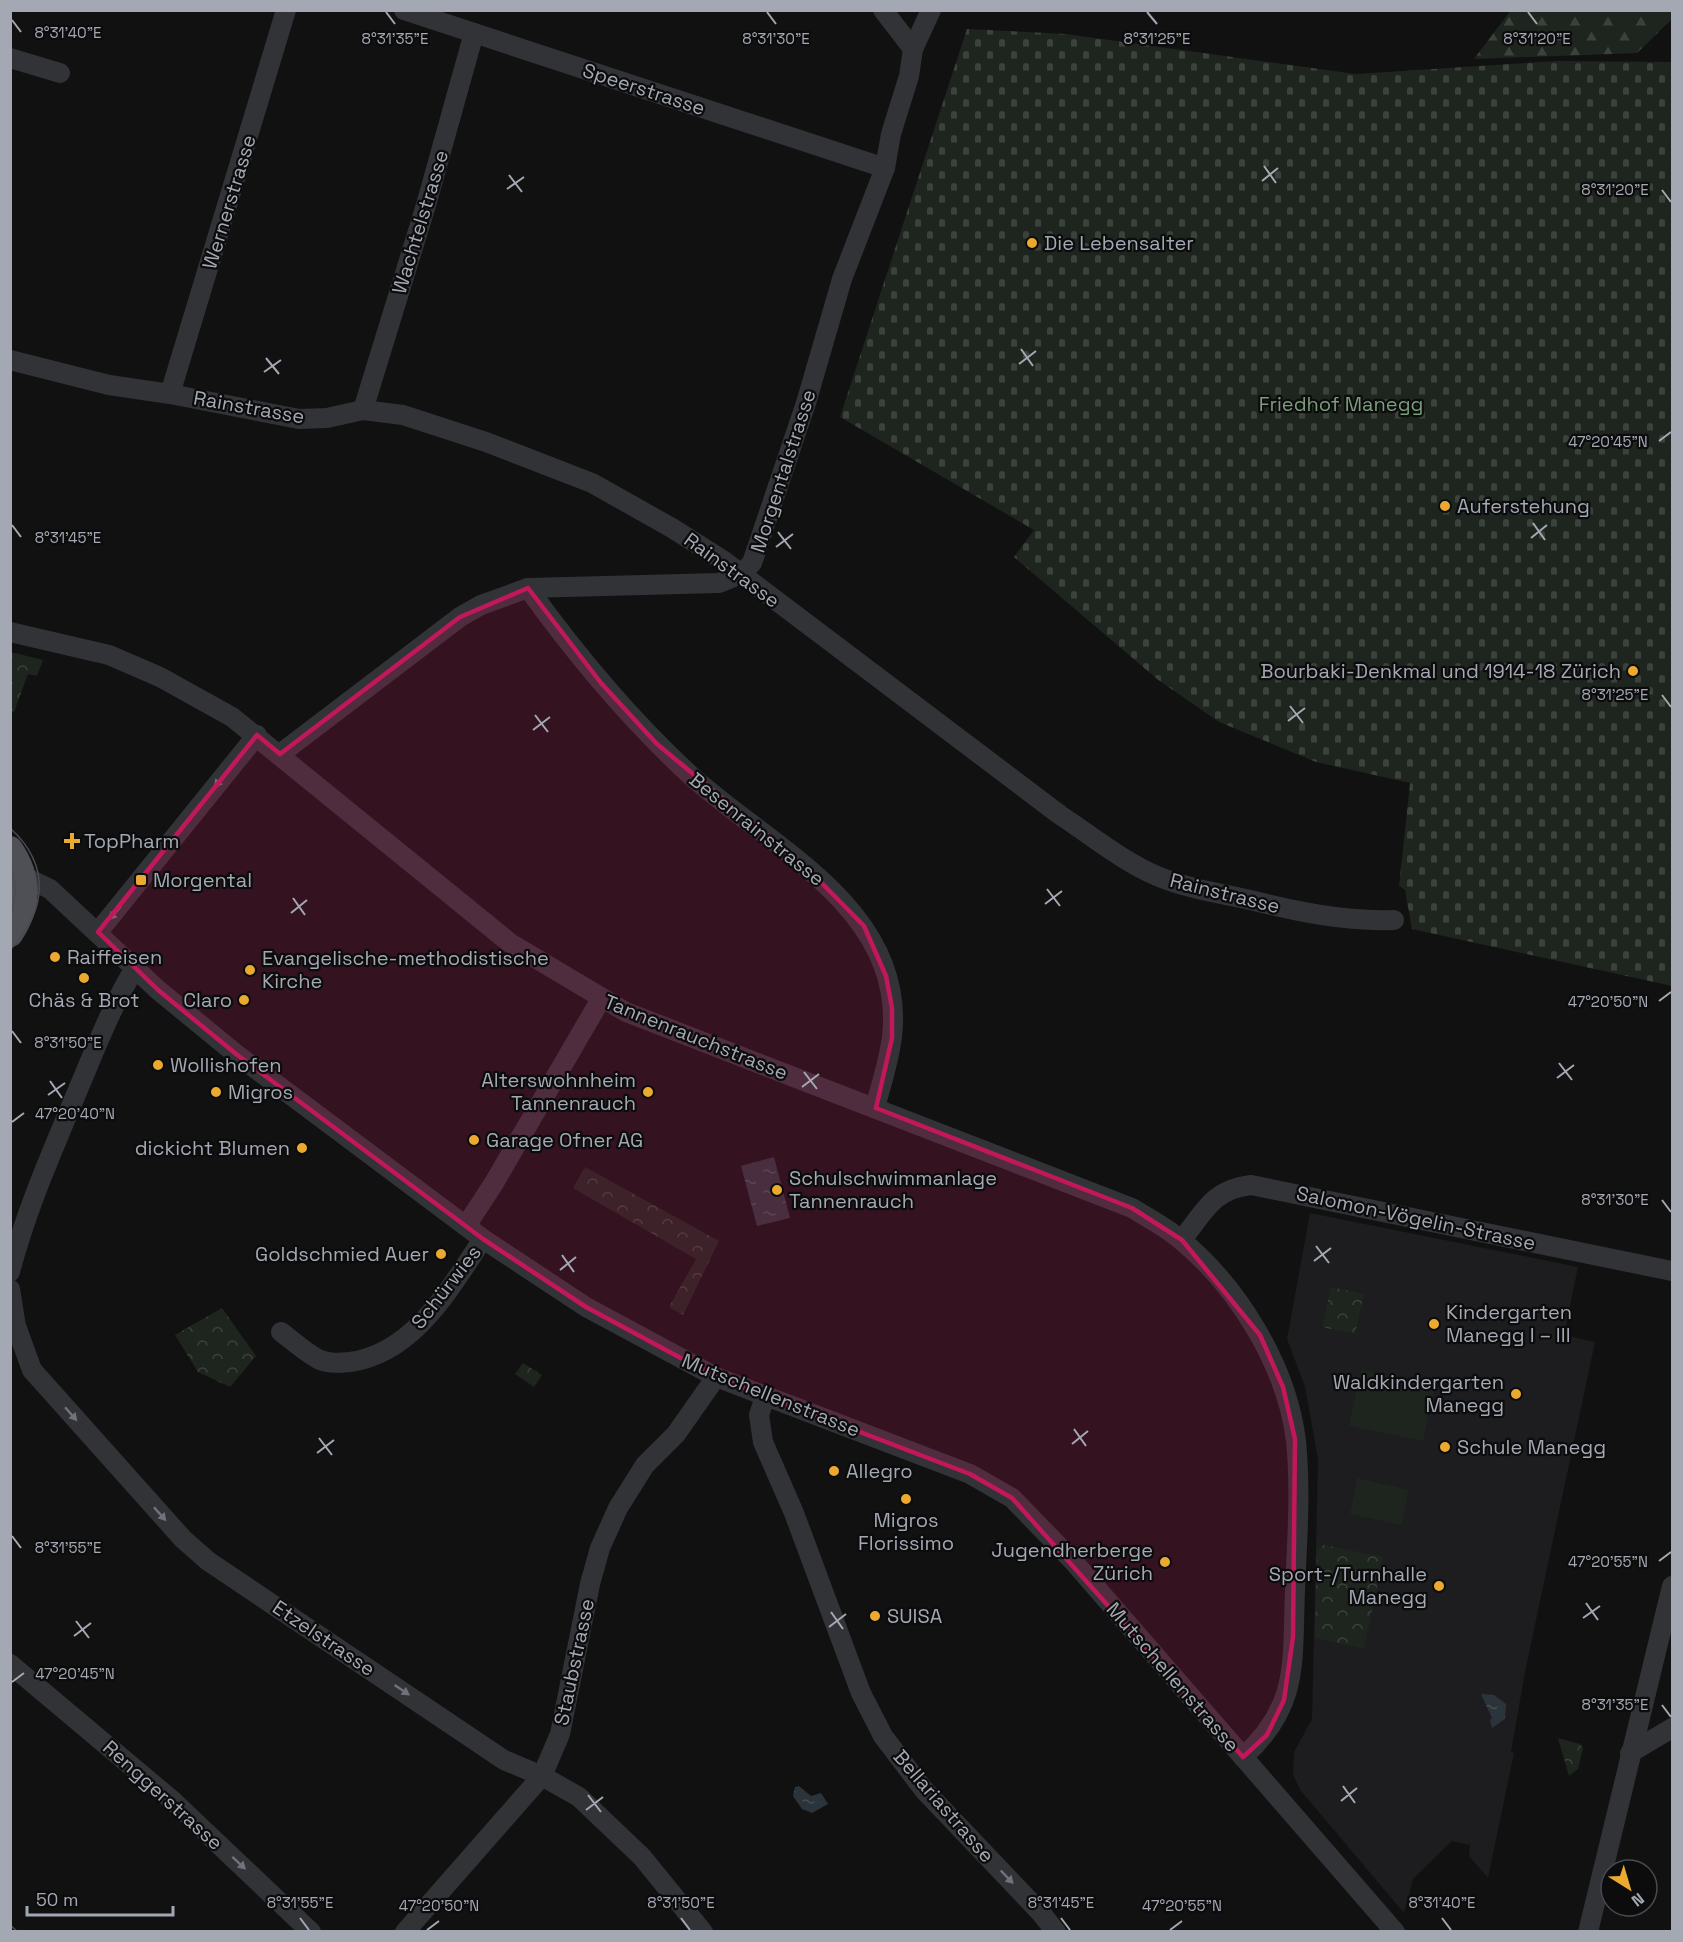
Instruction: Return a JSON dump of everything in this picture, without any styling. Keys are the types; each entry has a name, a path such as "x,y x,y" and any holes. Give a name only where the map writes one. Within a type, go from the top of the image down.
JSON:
{"main road":[{"path":"10,849 25,877 24,907 10,934"}],"street":[{"name":"Wernerstrasse","path":"170,394 286,10"},
{"name":"Speerstrasse","path":"404,10 885,168"},
{"path":"883,10 914,49"},
{"name":"Morgentalstrasse","path":"280,754 460,617 481,605 528,588 719,583 741,574 752,563 842,279 885,168 891,134 909,76 914,49 931,10"},
{"name":"Wachtelstrasse","path":"363,410 474,33"},
{"path":"10,58 60,73"},
{"name":"Rainstrasse","path":"10,360 109,385 170,394 299,419 327,418 363,410 403,416 486,442 592,483 672,528 741,574 1051,809 1114,852 1156,876 1188,887 1322,916 1365,921 1394,920"},
{"name":"Besenrainstrasse","path":"528,588 583,662 649,736 690,776 818,878 851,909 864,926 886,976 892,1008 892,1038 875,1108"},
{"name":"Tannenrauchstrasse","path":"10,632 109,655 202,699 257,735 510,943 626,1012 1132,1208 1182,1240 1212,1271 1260,1335 1283,1387 1295,1439 1298,1509 1290,1680 1276,1719 1267,1735 1243,1757"},
{"path":"99,932 257,735"},
{"name":"Mutschellenstrasse","path":"25,877 50,889 173,1003 236,1054 483,1239 586,1307 716,1377 970,1474 1012,1498 1073,1561 1395,1932"},
{"path":"10,1272 21,1229 48,1162 118,996 135,968"},
{"path":"466,1226 494,1183 601,999"},
{"name":"Salomon-Vögelin-Strasse","path":"1182,1240 1217,1195 1233,1187 1251,1185 1672,1271"},
{"name":"Schürwies","path":"282,1332 319,1359 336,1363 367,1359 409,1336 433,1310 483,1239"},
{"name":"Etzelstrasse","path":"10,1288 16,1326 32,1370 183,1539 208,1561 504,1760 542,1776 579,1797 642,1857 703,1932"},
{"name":"Staubstrasse","path":"405,1932 542,1776 560,1734 600,1548 618,1508 645,1465 676,1434 716,1377"},
{"name":"Bellariastrasse","path":"765,1397 759,1415 763,1442 794,1513 866,1702 884,1736 924,1790 1041,1913 1056,1932"},
{"path":"1588,1932 1672,1586"},
{"name":"Renggerstrasse","path":"10,1664 173,1801 311,1932"},
{"path":"1630,1753 1672,1728"}],"highlighted area":[{"path":"528,588 601,683 657,744 809,870 864,926 886,976 892,1008 892,1038 876,1108 1132,1208 1182,1240 1260,1335 1283,1387 1295,1439 1293,1637 1284,1700 1267,1735 1243,1757 1012,1498 970,1474 716,1377 586,1307 483,1239 236,1054 158,990 98,932 257,735 280,754 460,617"}],"shaded area":[{"name":"Schule Manegg","path":"1310,1213 1578,1267 1564,1335 1595,1342 1525,1672 1511,1752 1514,1753 1488,1878 1469,1856 1470,1845 1452,1841 1413,1879 1404,1913 1301,1791 1293,1775 1294,1752 1312,1719 1318,1459 1305,1387 1287,1339"}],"green space":[{"path":"1511,10 1672,11 1672,19 1637,53 1474,59"},
{"name":"Friedhof Manegg","path":"967,29 1066,34 1356,74 1556,61 1672,62 1672,986 1412,929 1405,890 1399,886 1410,783 1316,762 1219,722 1157,679 1014,557 1034,530 840,417"},
{"path":"11,652 43,660 37,676 28,674 14,712 11,711"},
{"path":"585,1167 719,1241 683,1315 669,1307 696,1259 573,1188"},
{"path":"1331,1287 1364,1294 1355,1334 1322,1327"},
{"path":"222,1308 256,1356 230,1387 198,1372 175,1335"},
{"path":"523,1363 542,1375 534,1387 515,1374"},
{"path":"1361,1370 1435,1386 1423,1441 1349,1426"},
{"path":"1357,1478 1409,1490 1401,1525 1350,1514"},
{"path":"1324,1545 1383,1557 1364,1649 1315,1638 1317,1550"},
{"path":"1558,1738 1580,1744 1583,1748 1578,1769 1569,1776"}],"water":[{"path":"774,1157 790,1218 757,1226 741,1166"},
{"path":"1481,1694 1494,1695 1506,1704 1505,1719 1492,1728 1490,1720 1492,1718"},
{"path":"799,1786 811,1796 821,1793 828,1804 812,1813 802,1809 793,1796 795,1787"}],"tram line":[{"path":"10,828 24,843 33,858 38,873 39,889 37,905 31,920 10,950"},
{"path":"10,862 16,888 10,922"},
{"path":"10,1925 18,1932"}],"place":[{"name":"Die Lebensalter","path":"1032,243"},
{"name":"Auferstehung","path":"1445,506"},
{"name":"Bourbaki-Denkmal und 1914-18 Zürich","path":"1633,671"},
{"name":"TopPharm","path":"72,841"},
{"name":"Morgental","path":"141,880"},
{"name":"Raiffeisen","path":"55,957"},
{"name":"Evangelische-methodistische Kirche","path":"250,970"},
{"name":"Chäs & Brot","path":"84,978"},
{"name":"Claro","path":"244,1000"},
{"name":"Wollishofen","path":"158,1065"},
{"name":"Migros","path":"216,1092"},
{"name":"Alterswohnheim Tannenrauch","path":"648,1092"},
{"name":"Garage Ofner AG","path":"474,1140"},
{"name":"dickicht Blumen","path":"302,1148"},
{"name":"Schulschwimmanlage Tannenrauch","path":"777,1190"},
{"name":"Goldschmied Auer","path":"441,1254"},
{"name":"Kindergarten Manegg I – III","path":"1434,1324"},
{"name":"Waldkindergarten Manegg","path":"1516,1394"},
{"name":"Schule Manegg","path":"1445,1447"},
{"name":"Allegro","path":"834,1471"},
{"name":"Migros Florissimo","path":"906,1499"},
{"name":"Jugendherberge Zürich","path":"1165,1562"},
{"name":"Sport-/Turnhalle Manegg","path":"1439,1586"},
{"name":"SUISA","path":"875,1616"}]}
